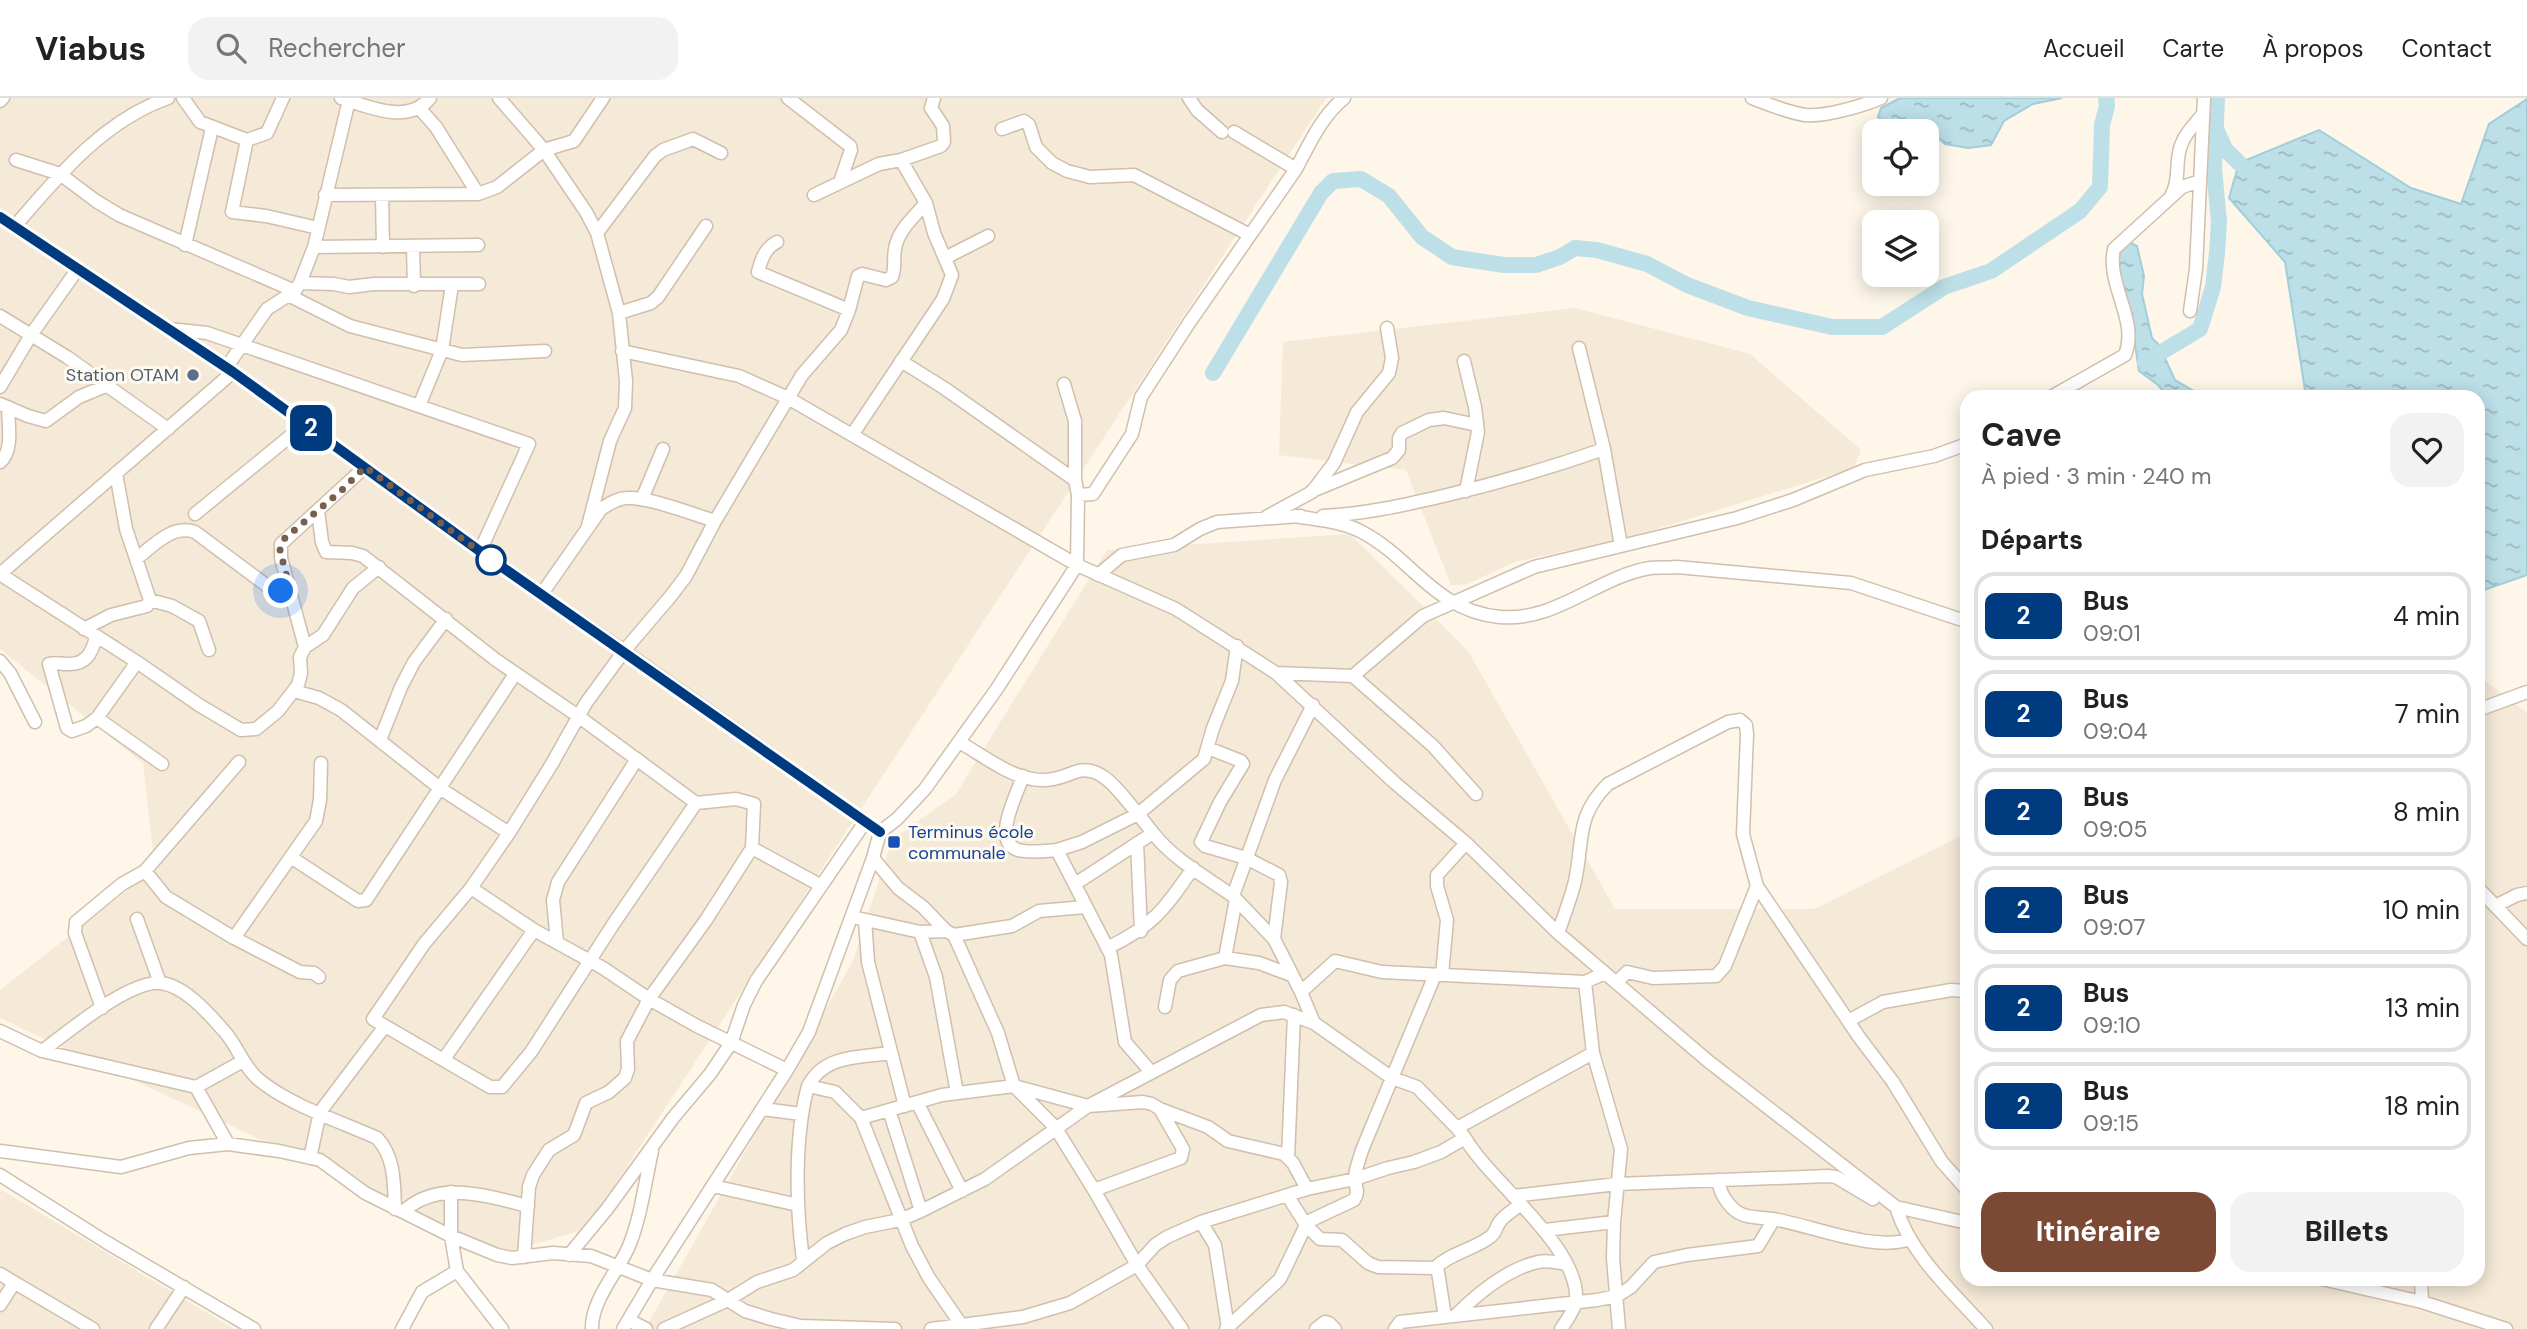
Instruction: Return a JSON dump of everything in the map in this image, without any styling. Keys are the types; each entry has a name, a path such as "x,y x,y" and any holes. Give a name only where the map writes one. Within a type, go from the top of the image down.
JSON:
{"street":[{"path":"15,226 85,149 134,112 169,98"},
{"path":"183,98 200,122 247,140 267,133 283,98"},
{"path":"295,290 314,247 345,99 408,113 420,109 430,98"},
{"path":"325,195 478,194 497,187 544,150 574,141 603,98"},
{"path":"788,98 850,146 839,183"},
{"path":"814,195 878,164 935,149 944,142 943,126 931,108 934,98"},
{"path":"1189,98 1198,110 1228,132 1296,169"},
{"path":"1078,495 1094,494 1132,434 1141,397 1296,169 1318,127 1334,106 1344,98"},
{"path":"1752,98 1786,111 1809,116 1851,108 1881,98"},
{"path":"2190,311 2196,269 2204,98"},
{"path":"504,100 574,191 597,233 619,313 626,381 625,408 610,441 588,526"},
{"path":"420,109 436,127 478,194"},
{"path":"2172,195 2177,186 2178,156 2182,142 2203,114"},
{"path":"1002,128 1024,121 1029,125 1035,147 1052,163 1066,171 1090,177 1135,175 1250,235"},
{"path":"185,245 212,128"},
{"path":"597,233 655,156 663,150 693,139 721,153"},
{"path":"247,140 232,212 266,216 318,228"},
{"path":"16,160 60,174 107,209 185,245 295,290 350,326 462,355 545,351"},
{"path":"852,435 949,286 951,275 934,233 926,203 901,160"},
{"path":"2063,390 2125,355 2129,344 2129,331 2113,274 2114,249 2182,187 2200,181"},
{"path":"382,195 383,247"},
{"path":"696,803 506,1085 490,1087 373,1019 424,944 471,888 509,833 578,716 624,651 678,587 802,375 838,335 849,310 858,276 862,274 886,280 892,277 894,252 900,234 926,203"},
{"path":"0,217 229,370 541,595 880,832"},
{"path":"619,313 651,303 658,298 706,226"},
{"path":"945,258 988,236"},
{"path":"777,242 770,246 761,259 758,272 849,310"},
{"path":"314,247 478,245"},
{"path":"413,247 414,286"},
{"path":"0,387 31,335 77,270"},
{"path":"379,567 353,588 323,635 305,647 300,657 300,680 269,721 256,729 242,730 0,574 168,429 229,370 240,346 267,309 295,290 334,284 349,287 374,284 479,284"},
{"path":"419,406 442,350 452,285"},
{"path":"0,316 108,385 168,429"},
{"path":"1312,492 1334,463 1357,412 1389,373 1392,358 1387,328"},
{"path":"167,329 208,333 529,444 480,551"},
{"path":"1579,348 1604,449 1620,546"},
{"path":"622,351 739,376 788,398 1077,565 1176,609 1276,673 1395,783 1466,843 1558,933 1708,1061 1893,1205 1910,1239 1931,1269 1986,1329"},
{"path":"901,361 998,424 1076,480"},
{"path":"1464,361 1477,425 1476,450 1466,491"},
{"path":"646,1329 626,1324 763,1109 809,1031 873,858 880,832 920,796 1077,565 1075,421 1064,384"},
{"path":"0,462 8,450 4,406 46,421 79,397 108,385"},
{"path":"1263,519 1312,492 1392,458 1399,450 1402,433 1429,420 1444,418 1477,425"},
{"path":"195,514 305,424"},
{"path":"1353,676 1423,616 1534,567 1762,511 1865,470 1934,456 1960,447"},
{"path":"642,499 663,449"},
{"path":"1098,575 1122,555 1174,545 1209,525 1379,511 1546,470 1604,449"},
{"path":"305,647 281,558 281,544 365,467"},
{"path":"116,473 126,529 150,600"},
{"path":"541,595 601,509 614,501 642,499 715,521"},
{"path":"318,511 326,552 358,554 379,567 515,674 578,716 696,803 736,799 754,804 752,848 706,920 649,999 627,1041 628,1069 625,1078 609,1092 586,1103 574,1135 549,1150 533,1175 524,1257"},
{"path":"1295,516 1344,525 1360,531 1382,544 1451,603 1477,614 1503,617 1539,614 1616,579 1650,568 1677,567 1851,583 1960,619"},
{"path":"136,558 169,534 188,530 205,539 270,588 290,590"},
{"path":"84,629 110,615 146,606 150,600"},
{"path":"150,600 173,606 199,621 209,650"},
{"path":"380,740 414,662 446,619"},
{"path":"96,638 84,661 67,664 54,662 49,666 69,730 86,726 97,718 137,662"},
{"path":"1023,776 1004,835 1015,849 1057,850 1082,842 1138,814 1204,759 1232,681 1237,646"},
{"path":"0,661 14,681 35,722"},
{"path":"1276,673 1353,676 1433,746 1476,794"},
{"path":"292,858 358,901 366,900 515,674"},
{"path":"0,685 14,681"},
{"path":"294,691 332,704 355,719 441,789 509,833"},
{"path":"2485,707 2527,692"},
{"path":"1225,958 1235,897 1246,858 1275,780 1313,705"},
{"path":"97,718 162,764"},
{"path":"1558,933 1575,881 1581,833 1594,799 1608,784 1734,720 1740,720 1746,725 1747,734 1743,834 1757,886 1848,1021 1893,1082 1942,1161 1960,1182"},
{"path":"959,741 1023,776 1058,779 1077,771 1094,771 1103,775 1159,841 1235,897 1274,939 1314,1023"},
{"path":"1208,748 1243,764 1220,802 1201,842 1205,846 1246,858 1280,877 1274,939"},
{"path":"557,942 553,900 558,882 637,759"},
{"path":"102,1008 75,933 76,922 122,884 145,871 239,762"},
{"path":"234,938 316,821 320,800 321,763"},
{"path":"569,1255 710,1074 731,1043 752,988 865,822"},
{"path":"1075,884 1153,833"},
{"path":"1137,843 1141,931"},
{"path":"1227,1328 1280,1279 1305,1224 1354,1200 1358,1191 1355,1179 1362,1150 1438,975 1447,920 1437,886 1437,874 1466,843"},
{"path":"752,848 820,885"},
{"path":"1057,850 1113,961 1125,1042 1151,1072"},
{"path":"873,858 898,888 923,906 950,933 998,1033 1014,1086 1055,1127 1137,1265 1182,1329"},
{"path":"1107,948 1141,931 1167,906 1194,868"},
{"path":"145,871 166,897 234,938 300,972 314,973 319,977"},
{"path":"1617,982 1627,972 1653,978 1716,976 1725,966 1757,886"},
{"path":"471,888 534,930 590,961 649,999 787,1070"},
{"path":"2495,906 2516,895 2527,893"},
{"path":"2485,895 2527,939"},
{"path":"850,916 920,932 950,933 1012,926 1039,911 1085,907"},
{"path":"136,919 160,983"},
{"path":"865,920 867,962 890,1053 911,1104 962,1191"},
{"path":"444,1059 534,930"},
{"path":"920,932 936,977 957,1093"},
{"path":"1165,1007 1170,980 1178,971 1225,958 1259,963 1291,975"},
{"path":"1301,992 1335,961 1382,972 1585,982 1605,973"},
{"path":"1585,982 1593,1053 1621,1149 1613,1258 1619,1329"},
{"path":"42,1051 102,1008 134,989 160,983 178,989 216,1021 252,1074 277,1094 377,1138 386,1148 399,1210"},
{"path":"1848,1021 1883,1002 1960,991"},
{"path":"664,1329 728,1300 757,1282 793,1270 827,1243 845,1234 900,1220 962,1191 985,1179 1088,1106 1261,1015 1276,1011 1314,1023 1392,1078 1417,1087 1461,1133 1545,1230 1566,1264 1575,1283 1576,1303 1561,1329"},
{"path":"1294,1015 1288,1158 1307,1189"},
{"path":"310,1158 320,1112 385,1026"},
{"path":"0,1031 42,1051 195,1087 243,1061"},
{"path":"803,1260 798,1205 801,1114 808,1086 815,1073 834,1062 890,1053"},
{"path":"931,1329 963,1327 1023,1317 1070,1303 1137,1265 1155,1245 1201,1222 1307,1189 1355,1179 1432,1155 1461,1133 1593,1053"},
{"path":"808,1086 835,1092 861,1118 900,1220 929,1278 963,1327"},
{"path":"861,1118 957,1093 1014,1086 1088,1106 1143,1102 1208,1127 1228,1141 1268,1149 1288,1158"},
{"path":"195,1087 228,1144"},
{"path":"763,1109 801,1114"},
{"path":"1094,1190 1181,1158 1183,1149 1160,1109"},
{"path":"888,1110 921,1211"},
{"path":"0,1152 121,1167 189,1148 228,1144 279,1151 320,1160 365,1193 451,1236 497,1255 512,1258 539,1254 591,1256 652,1280 712,1290 745,1311 801,1327 895,1329"},
{"path":"592,1329 593,1315 616,1266 630,1244 654,1144"},
{"path":"0,1175 106,1242 254,1329"},
{"path":"1287,1195 1305,1224 1320,1239 1342,1240 1372,1266 1435,1268 1447,1258 1488,1239 1517,1200 1617,1184 1773,1176 1836,1177 1877,1201 1960,1221"},
{"path":"1719,1180 1718,1186 1729,1204 1740,1214 1888,1244 1910,1239"},
{"path":"713,1186 798,1205"},
{"path":"399,1210 422,1199 451,1192 481,1194 528,1206"},
{"path":"451,1192 451,1236 457,1271 502,1329"},
{"path":"1395,1329 1400,1322 1617,1296 1631,1287 1654,1262 1758,1246 1774,1219"},
{"path":"1201,1222 1215,1245 1227,1328"},
{"path":"1545,1230 1614,1222"},
{"path":"1450,1316 1517,1269 1539,1261 1566,1264"},
{"path":"1435,1268 1450,1316"},
{"path":"402,1329 422,1292 457,1271"},
{"path":"0,1274 93,1329"},
{"path":"0,1305 14,1283"},
{"path":"2354,1286 2422,1301 2506,1329"},
{"path":"2421,1286 2422,1301"},
{"path":"156,1329 184,1287"},
{"path":"1316,1329 1325,1322 1335,1329"}],"shaded area":[{"path":"0,98 1326,98 586,1229 504,1253 0,1018 0,990 155,869 143,763 0,649"},
{"path":"1575,308 1750,354 1861,450 1854,468 1630,537 1515,562 1465,585 1451,585 1406,470 1279,455 1283,342"},
{"path":"1350,534 1468,651 1615,909 1815,909 1960,836 1960,1286 2485,1286 2485,680 2527,713 2527,1329 645,1329 853,961 892,840 956,794 1107,550"},
{"path":"0,1189 234,1329 0,1329"}],"water":[{"path":"1900,98 2062,98 2033,104 2004,121 1991,145 1968,148 1945,144 1939,139 1939,119 1881,119 1878,117 1881,108"},
{"path":"2527,99 2527,575 2485,590 2485,390 2305,390 2285,262 2229,198 2239,163 2319,130 2411,188 2461,204 2489,124"},
{"path":"2129,242 2137,246 2144,276 2142,294 2152,338 2159,345 2175,380 2192,390 2162,390 2139,371 2132,325 2115,258 2121,245"}],"waterway":[{"path":"1213,373 1321,193 1333,181 1361,179 1389,196 1422,237 1452,257 1504,265 1536,265 1560,257 1575,248 1597,250 1647,264 1687,285 1748,308 1832,327 1882,327 1944,287 1991,271 2080,211 2100,187 2102,125 2107,106 2106,98"},
{"path":"2145,362 2200,329 2213,287 2219,222 2214,168 2217,98"},
{"path":"2217,131 2225,149 2239,163"}],"bus line":[{"name":"2","path":"0,217 233,372 541,595 880,832"}],"place":[{"name":"Station OTAM","path":"193,375"},
{"name":"Terminus école communale","path":"894,842"}],"route":[{"path":"281,591 290,590 280,550 284,539 365,467 491,560"}]}
